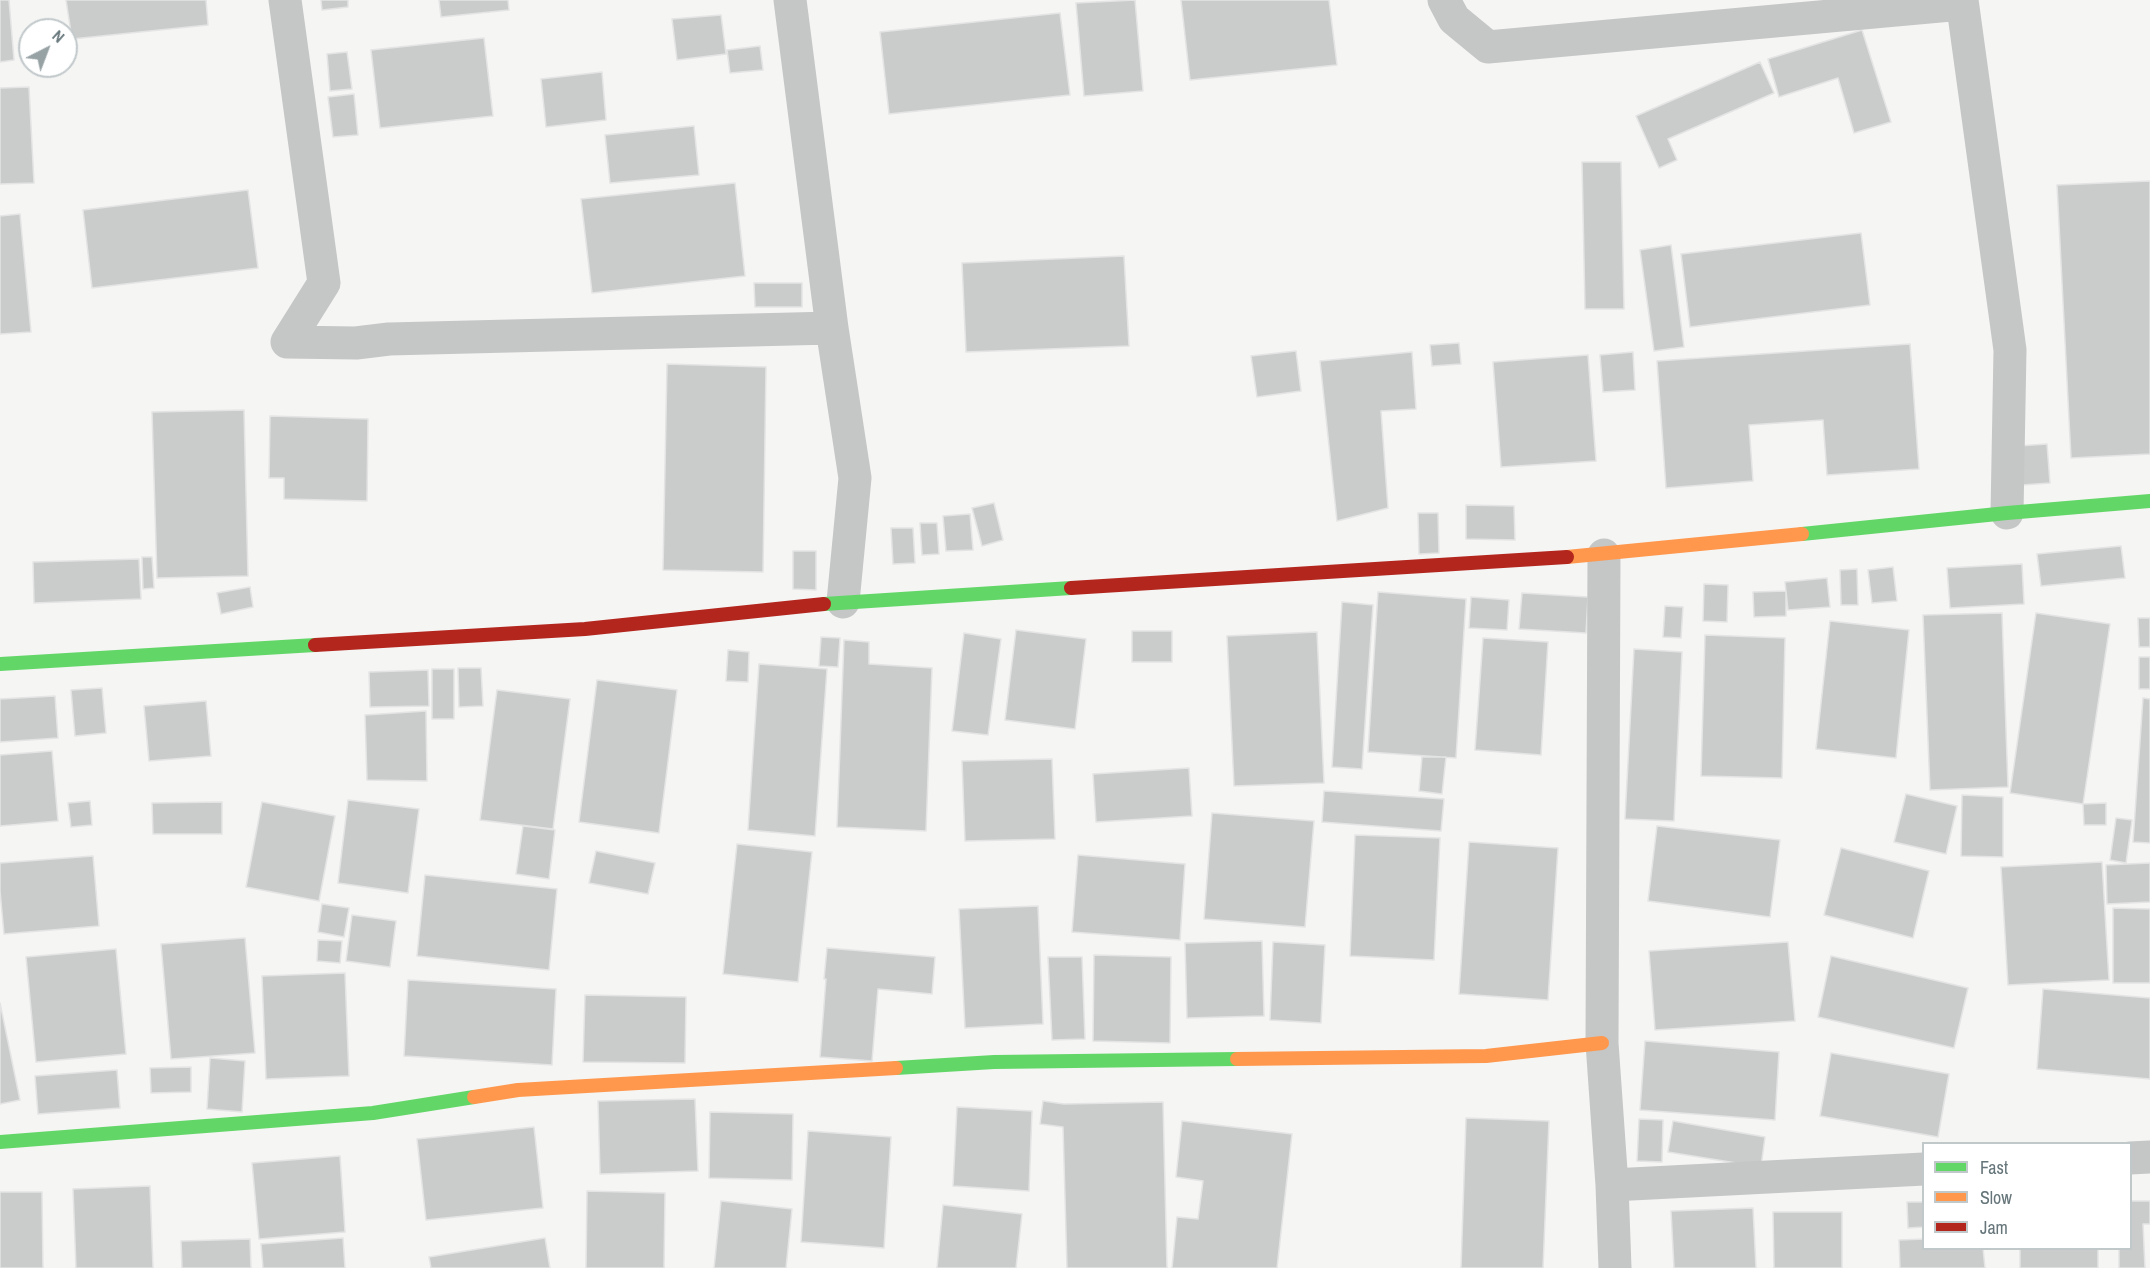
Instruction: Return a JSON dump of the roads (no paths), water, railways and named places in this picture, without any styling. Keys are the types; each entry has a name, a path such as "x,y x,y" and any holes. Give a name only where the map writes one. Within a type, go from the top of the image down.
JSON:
{"street":[{"path":"285,0 324,283 287,342 356,343 389,339 832,328"},
{"path":"790,0 832,328 855,478 843,602"},
{"path":"1444,0 1454,19 1488,47 1962,2 2010,350 2007,513"},
{"path":"0,664 585,629 843,602 1604,555 2007,513 2150,501"},
{"path":"1604,555 1602,1043 1615,1268"},
{"path":"0,1142 373,1113 542,1088 993,1062 1486,1056 1602,1043"},
{"path":"2132,1158 2150,1157"},
{"path":"1612,1185 1922,1169"}]}
